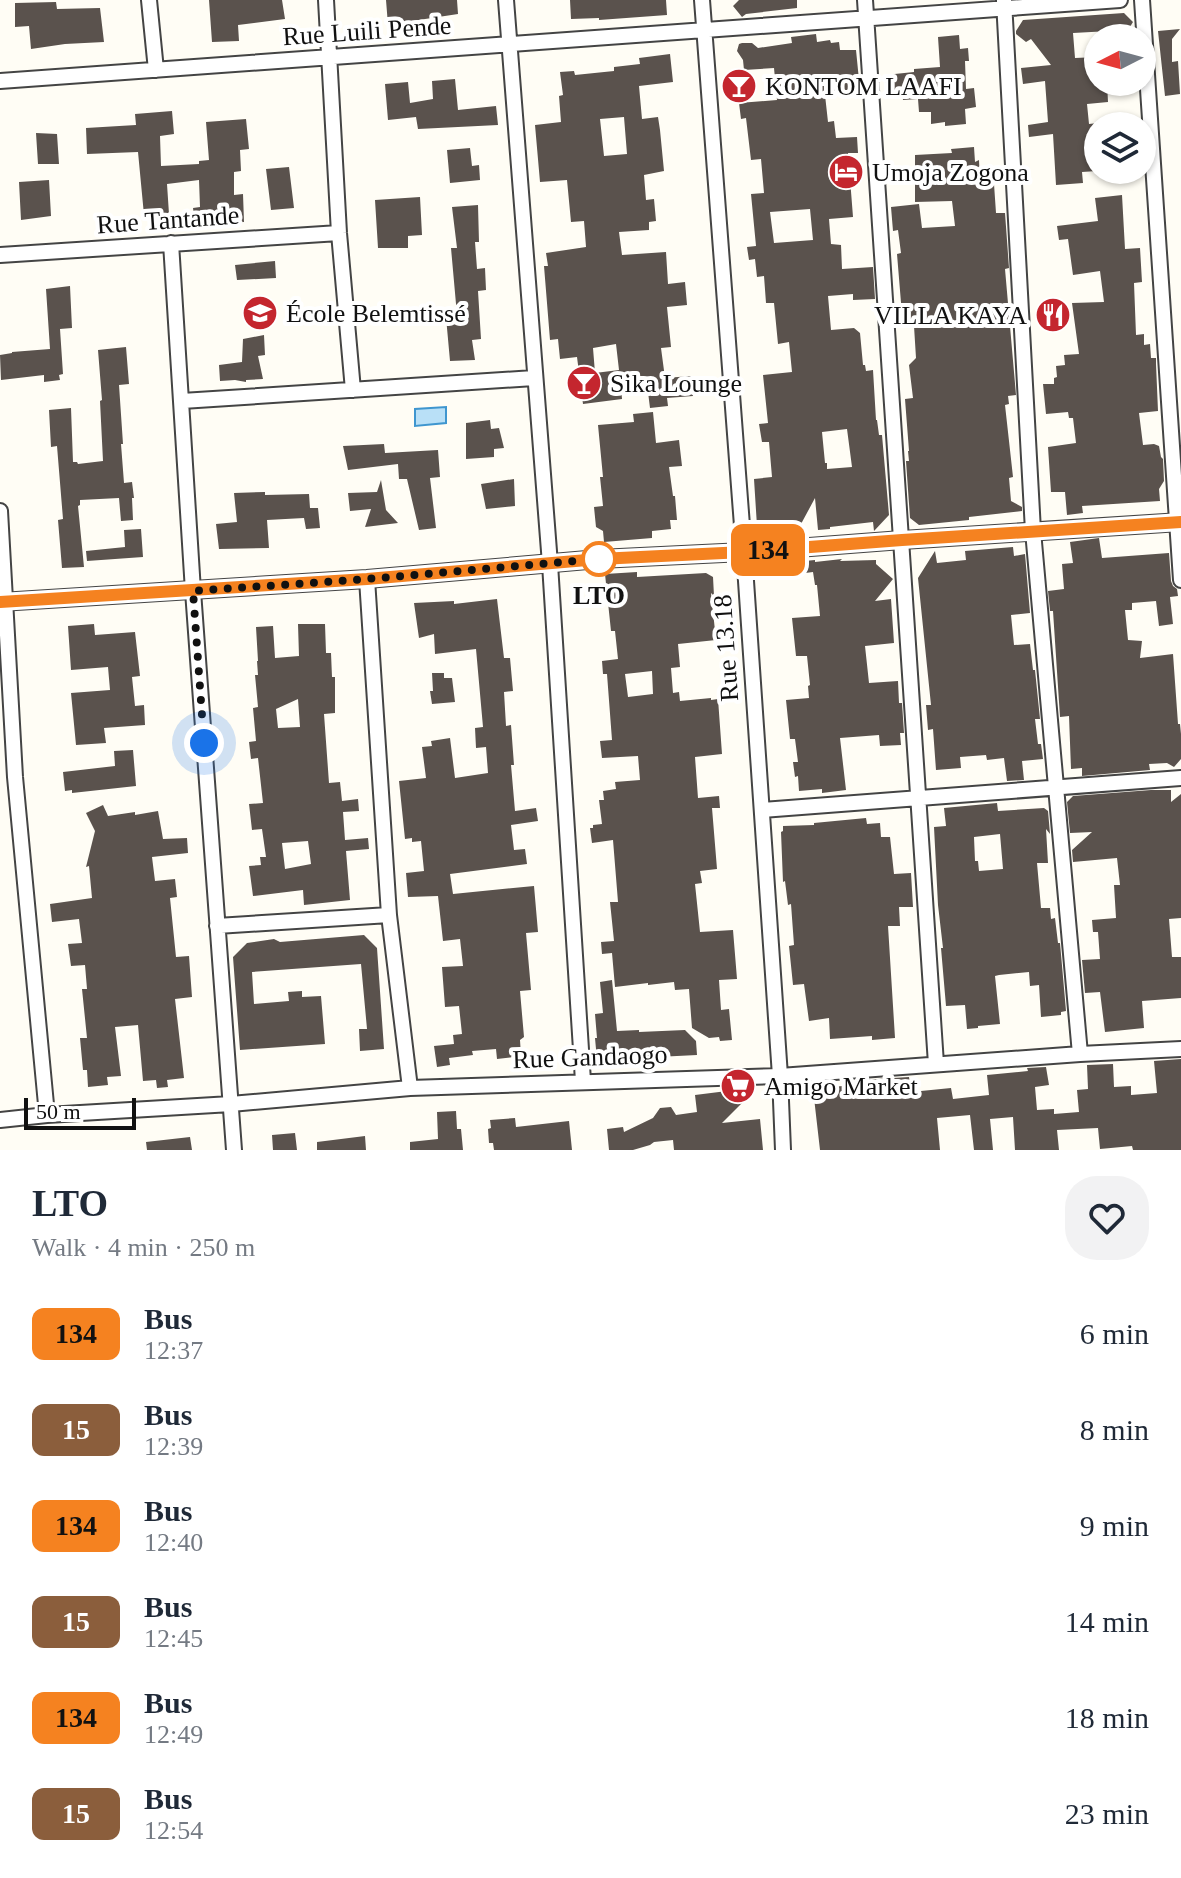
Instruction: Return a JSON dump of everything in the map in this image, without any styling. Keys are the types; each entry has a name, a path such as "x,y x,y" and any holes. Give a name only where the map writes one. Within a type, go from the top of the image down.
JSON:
{"street":[{"path":"149,0 156,70"},
{"path":"326,0 339,233 353,390"},
{"path":"506,0 550,564 583,1081"},
{"name":"Rue 13.18","path":"702,0 744,552 783,1150"},
{"path":"865,0 936,1064"},
{"name":"Rue Luili Pende","path":"0,81 867,18 1004,4 1120,0"},
{"path":"1142,0 1181,580"},
{"path":"1004,4 1033,531 1080,1054"},
{"name":"Rue Tantande","path":"0,255 339,233"},
{"path":"171,243 234,1150"},
{"path":"182,401 534,378"},
{"path":"0,511 8,777 47,1115"},
{"path":"3,602 367,579 599,559 1179,522"},
{"path":"367,579 389,915 410,1088"},
{"path":"762,810 1181,778"},
{"path":"217,926 389,915"},
{"name":"Rue Gandaogo","path":"0,1120 410,1088 780,1076 1181,1049"}],"water":[{"path":"446,407 446,423 415,426 415,409"}],"building":[{"path":"209,0 282,0 285,19 238,25 239,41 212,42"},
{"path":"386,0 457,0 458,14 388,25"},
{"path":"570,0 666,0 667,15 571,19"},
{"path":"739,0 797,0 797,8 742,17 733,6"},
{"path":"56,2 57,9 100,8 104,42 31,49 29,26 15,27 15,3"},
{"path":"1124,13 1133,22 1084,24 1084,32 1073,33 1075,58 1084,58 1084,96 1108,96 1108,102 1087,104 1088,112 1084,112 1083,183 1056,185 1053,134 1029,137 1028,125 1048,122 1045,81 1023,84 1021,68 1051,65 1031,39 1026,42 1016,34 1023,20"},
{"path":"1180,29 1172,39 1172,62 1178,61 1180,94 1165,96 1158,31"},
{"path":"816,34 817,42 830,40 831,43 839,42 840,50 856,50 860,90 825,95 828,122 834,121 836,138 857,137 858,153 848,153 853,217 829,219 831,244 841,245 842,269 873,267 875,299 853,300 853,294 828,296 831,330 854,328 860,333 863,365 866,371 873,370 876,420 879,435 882,435 889,515 874,531 873,522 818,530 815,498 794,537 782,530 779,535 757,526 754,479 772,477 769,442 762,442 759,424 768,423 763,375 792,372 789,342 778,344 774,303 766,303 764,276 757,277 755,259 749,260 747,247 756,246 751,194 764,193 761,159 751,160 746,118 741,119 739,103 777,100 774,68 744,70 743,60 737,51 742,43 752,43 758,48 792,43 791,37","holes":["810,209 813,240 774,243 770,212","847,429 852,467 827,469 822,432"]},
{"path":"959,35 960,49 968,48 966,89 974,88 976,107 965,109 966,124 931,124 931,112 919,112 918,99 903,100 902,92 885,93 885,75 940,67 938,37"},
{"path":"670,54 673,82 639,86 642,119 658,117 664,171 644,175 646,200 654,199 656,221 649,222 649,230 619,232 622,255 666,252 668,284 685,282 687,305 667,307 671,347 661,348 665,378 691,376 693,396 667,398 668,406 650,408 647,384 621,387 622,399 583,404 577,357 560,359 558,339 550,340 544,266 548,266 546,253 586,247 584,221 571,222 567,180 540,182 535,125 561,122 559,96 563,95 560,72 574,71 575,75 614,71 614,67 640,64 639,58","holes":["624,117 627,154 604,156 600,119","616,344 619,370 595,373 593,348"]},
{"path":"455,79 458,110 496,106 498,125 418,129 416,117 388,120 385,84 408,82 410,103 433,99 432,81"},
{"path":"172,111 174,134 160,136 161,166 199,164 199,161 209,160 206,122 246,119 249,149 240,150 241,171 234,172 234,195 243,194 244,222 195,224 193,208 200,207 199,180 167,184 169,214 144,215 138,152 87,154 86,128 136,125 135,114"},
{"path":"36,133 57,134 59,164 38,164"},
{"path":"974,147 975,162 979,160 980,185 994,184 996,213 1005,213 1009,268 1005,269 1016,395 1008,396 1009,404 1005,405 1013,477 1009,478 1011,501 1022,507 1022,511 919,525 910,518 906,461 909,461 909,451 905,399 913,398 909,365 916,358 914,326 903,327 897,254 901,253 898,230 893,231 891,207 919,204 922,228 955,226 952,201 915,202 915,155 952,153 951,149"},
{"path":"470,148 472,166 479,165 480,180 450,183 447,150"},
{"path":"289,167 294,208 271,210 266,169"},
{"path":"49,180 51,216 21,220 19,182"},
{"path":"1122,195 1125,249 1140,248 1142,282 1134,283 1136,335 1144,334 1144,345 1150,344 1151,358 1156,358 1158,411 1139,413 1143,445 1159,446 1164,481 1159,489 1160,501 1082,506 1083,513 1067,515 1065,492 1051,492 1048,447 1076,443 1073,418 1069,418 1068,412 1046,414 1043,384 1054,384 1056,366 1065,365 1064,355 1079,354 1072,303 1104,302 1100,271 1073,275 1068,239 1059,240 1057,226 1098,221 1095,198"},
{"path":"420,197 422,235 408,236 408,248 378,248 375,200"},
{"path":"478,205 479,242 475,242 477,269 485,268 486,290 478,291 481,339 472,340 475,360 450,361 446,317 457,315 451,248 457,248 452,207"},
{"path":"275,261 276,278 237,280 235,265"},
{"path":"70,286 72,328 60,329 63,374 59,375 60,380 44,382 44,375 1,380 0,355 50,349 46,289"},
{"path":"264,335 265,355 258,356 263,379 220,381 219,365 242,362 243,339"},
{"path":"126,347 129,384 119,385 121,444 124,483 132,482 133,520 121,521 119,498 80,500 84,567 62,568 58,520 63,519 57,446 51,447 49,410 71,408 73,462 103,461 98,350"},
{"path":"653,412 656,443 679,440 682,466 669,467 677,520 670,520 671,529 652,531 652,538 604,542 603,531 596,527 594,507 603,506 598,425 634,422 633,414"},
{"path":"490,420 491,429 499,428 504,448 494,449 494,457 466,459 466,423"},
{"path":"384,444 385,453 438,450 440,477 430,478 436,528 419,530 407,479 399,479 398,464 348,470 343,446"},
{"path":"514,479 515,506 486,509 481,484"},
{"path":"381,480 386,510 398,523 365,527 371,509 350,511 348,493 377,492"},
{"path":"265,492 265,495 309,494 310,508 318,508 320,528 306,529 304,518 267,520 269,548 219,549 216,524 237,522 234,493"},
{"path":"141,529 143,557 87,561 86,551 125,547 124,530"},
{"path":"1099,538 1102,558 1169,553 1171,581 1178,596 1170,597 1173,624 1159,626 1156,601 1132,603 1132,610 1125,610 1128,640 1142,641 1140,658 1173,654 1181,734 1181,759 1174,767 1167,763 1149,764 1150,770 1082,776 1082,768 1071,769 1069,716 1060,717 1053,611 1050,611 1048,591 1064,589 1062,564 1073,563 1070,542"},
{"path":"1013,547 1014,556 1025,554 1030,613 1011,615 1014,645 1030,644 1040,719 1035,719 1043,759 1022,761 1024,780 1007,781 1004,758 987,760 986,755 960,757 961,768 936,770 933,729 928,730 926,705 931,705 918,578 935,551 937,563 966,560 965,551"},
{"path":"842,559 840,561 876,560 876,564 893,579 875,601 891,599 894,643 865,646 869,683 898,681 904,733 900,733 901,745 880,746 879,735 840,738 846,790 822,793 822,789 799,791 793,762 798,762 795,739 790,739 786,700 809,698 810,685 807,656 796,656 792,618 820,616 813,572 782,576 794,562"},
{"path":"637,572 637,577 706,573 713,577 714,596 711,593 716,640 678,644 680,667 671,668 673,693 679,692 680,701 718,699 722,754 695,757 698,798 719,796 720,808 712,808 717,869 700,871 702,883 695,884 700,932 733,930 737,979 719,980 721,1010 729,1009 732,1040 709,1038 692,1028 689,989 675,990 674,982 615,987 612,953 602,954 601,942 614,941 610,902 618,902 613,840 592,843 590,828 602,824 599,800 604,800 603,791 616,789 615,782 640,780 638,756 602,758 600,741 612,740 607,674 603,674 602,661 618,659 615,631 611,631 605,574","holes":["652,671 653,694 628,697 625,674"]},
{"path":"497,599 504,658 510,658 513,691 504,692 506,726 511,725 515,811 536,808 538,821 511,825 514,850 525,849 527,864 450,874 453,894 534,886 538,932 526,933 531,990 520,991 524,1037 520,1040 521,1056 497,1059 496,1049 472,1051 473,1055 449,1058 450,1065 437,1067 434,1046 454,1044 453,1035 462,1034 459,1006 445,1007 442,967 463,966 460,939 443,941 438,896 408,897 406,873 424,871 421,841 405,839 399,781 426,778 422,747 432,746 431,741 450,738 455,778 488,773 486,747 476,748 475,728 483,727 476,649 435,654 434,634 419,638 414,603 454,601 454,604"},
{"path":"94,624 95,635 135,632 140,676 132,677 135,706 144,705 145,725 104,728 106,743 76,745 71,693 110,690 108,667 71,670 68,626"},
{"path":"298,624 325,624 326,653 331,653 332,677 335,677 335,713 324,714 329,783 340,782 342,801 358,799 359,811 343,812 345,840 368,838 369,849 346,851 350,900 304,905 303,890 253,896 249,866 261,865 260,857 266,857 262,829 252,830 249,804 263,803 258,758 251,759 249,742 256,741 253,708 258,707 256,627 273,626 275,658 299,656","holes":["298,699 300,727 278,728 276,709","308,841 311,864 285,869 282,843"]},
{"path":"432,673 444,673 444,678 452,678 455,702 432,704"},
{"path":"133,750 136,786 72,793 72,790 65,791 63,772 115,766 114,751"},
{"path":"1171,790 1171,802 1181,794 1181,918 1169,919 1172,957 1181,957 1181,998 1142,1001 1144,1028 1105,1032 1100,992 1085,993 1082,960 1100,959 1098,932 1093,932 1092,920 1116,918 1114,885 1120,885 1117,858 1073,862 1072,850 1092,832 1070,833 1067,802 1073,796"},
{"path":"997,803 998,811 1044,808 1048,811 1048,863 1037,863 1041,908 1050,908 1060,943 1066,1011 1061,1015 1041,1017 1039,985 1030,986 1029,972 995,976 1000,1024 967,1029 965,1005 946,1006 934,827 946,826 944,808","holes":["1000,834 1003,869 979,871 978,861 975,861 974,837"]},
{"path":"103,805 108,816 158,811 163,839 187,838 188,853 152,857 155,881 175,879 177,897 170,898 176,957 189,956 192,997 175,999 184,1078 167,1080 168,1087 157,1088 156,1080 143,1081 138,1025 115,1027 121,1076 107,1077 108,1085 88,1087 87,1070 83,1070 80,1038 87,1038 82,989 87,989 85,965 71,966 68,944 82,943 79,919 52,922 50,904 92,898 89,866 86,867 95,831 86,813"},
{"path":"866,818 867,824 880,823 881,837 890,837 894,874 911,873 913,907 899,907 900,926 888,926 895,1038 830,1039 829,1018 809,1021 804,984 793,985 789,946 794,945 791,904 788,905 783,882 781,832 783,826"},
{"path":"364,935 377,948 384,1049 360,1051 359,1029 367,1029 361,964 252,972 254,1004 289,1001 288,992 302,991 302,997 321,996 325,1044 240,1050 233,957 247,943"},
{"path":"612,980 617,1031 685,1030 696,1041 697,1055 597,1060 595,1014 603,1013 600,982"},
{"path":"1181,1059 1181,1150 1133,1150 1132,1146 1100,1149 1098,1128 1057,1130 1059,1150 1015,1150 1013,1117 990,1119 993,1150 974,1150 970,1115 937,1118 940,1150 820,1150 813,1089 862,1084 862,1080 909,1077 911,1092 951,1088 953,1099 989,1095 987,1075 1046,1067 1049,1085 1035,1087 1037,1110 1054,1109 1054,1114 1079,1112 1077,1090 1088,1089 1087,1065 1113,1064 1114,1087 1131,1086 1131,1095 1157,1093 1154,1061"},
{"path":"743,1087 750,1095 722,1123 760,1119 763,1150 674,1150 673,1140 654,1142 633,1150 609,1150 607,1129 623,1127 624,1132 653,1118 660,1108 671,1107 676,1115 697,1112 695,1095"},
{"path":"456,1111 463,1150 410,1150 410,1142 438,1139 437,1112"},
{"path":"515,1118 516,1127 569,1121 572,1150 494,1150 493,1143 489,1143 490,1120"},
{"path":"295,1133 297,1150 273,1150 272,1135"},
{"path":"365,1136 366,1150 317,1150 317,1142"},
{"path":"190,1137 192,1150 147,1150 146,1142"}],"bus line":[{"name":"134","path":"0,602 367,579 599,559 1181,522"}],"place":[{"name":"KONTOM LAAFI","path":"739,86"},
{"name":"Umoja Zogona","path":"846,172"},
{"name":"École Belemtissé","path":"260,313"},
{"name":"VILLA KAYA","path":"1053,315"},
{"name":"Sika Lounge","path":"584,383"},
{"name":"LTO","path":"599,559"},
{"name":"Amigo Market","path":"738,1086"}],"route":[{"path":"204,743 193,591 599,559"}]}
